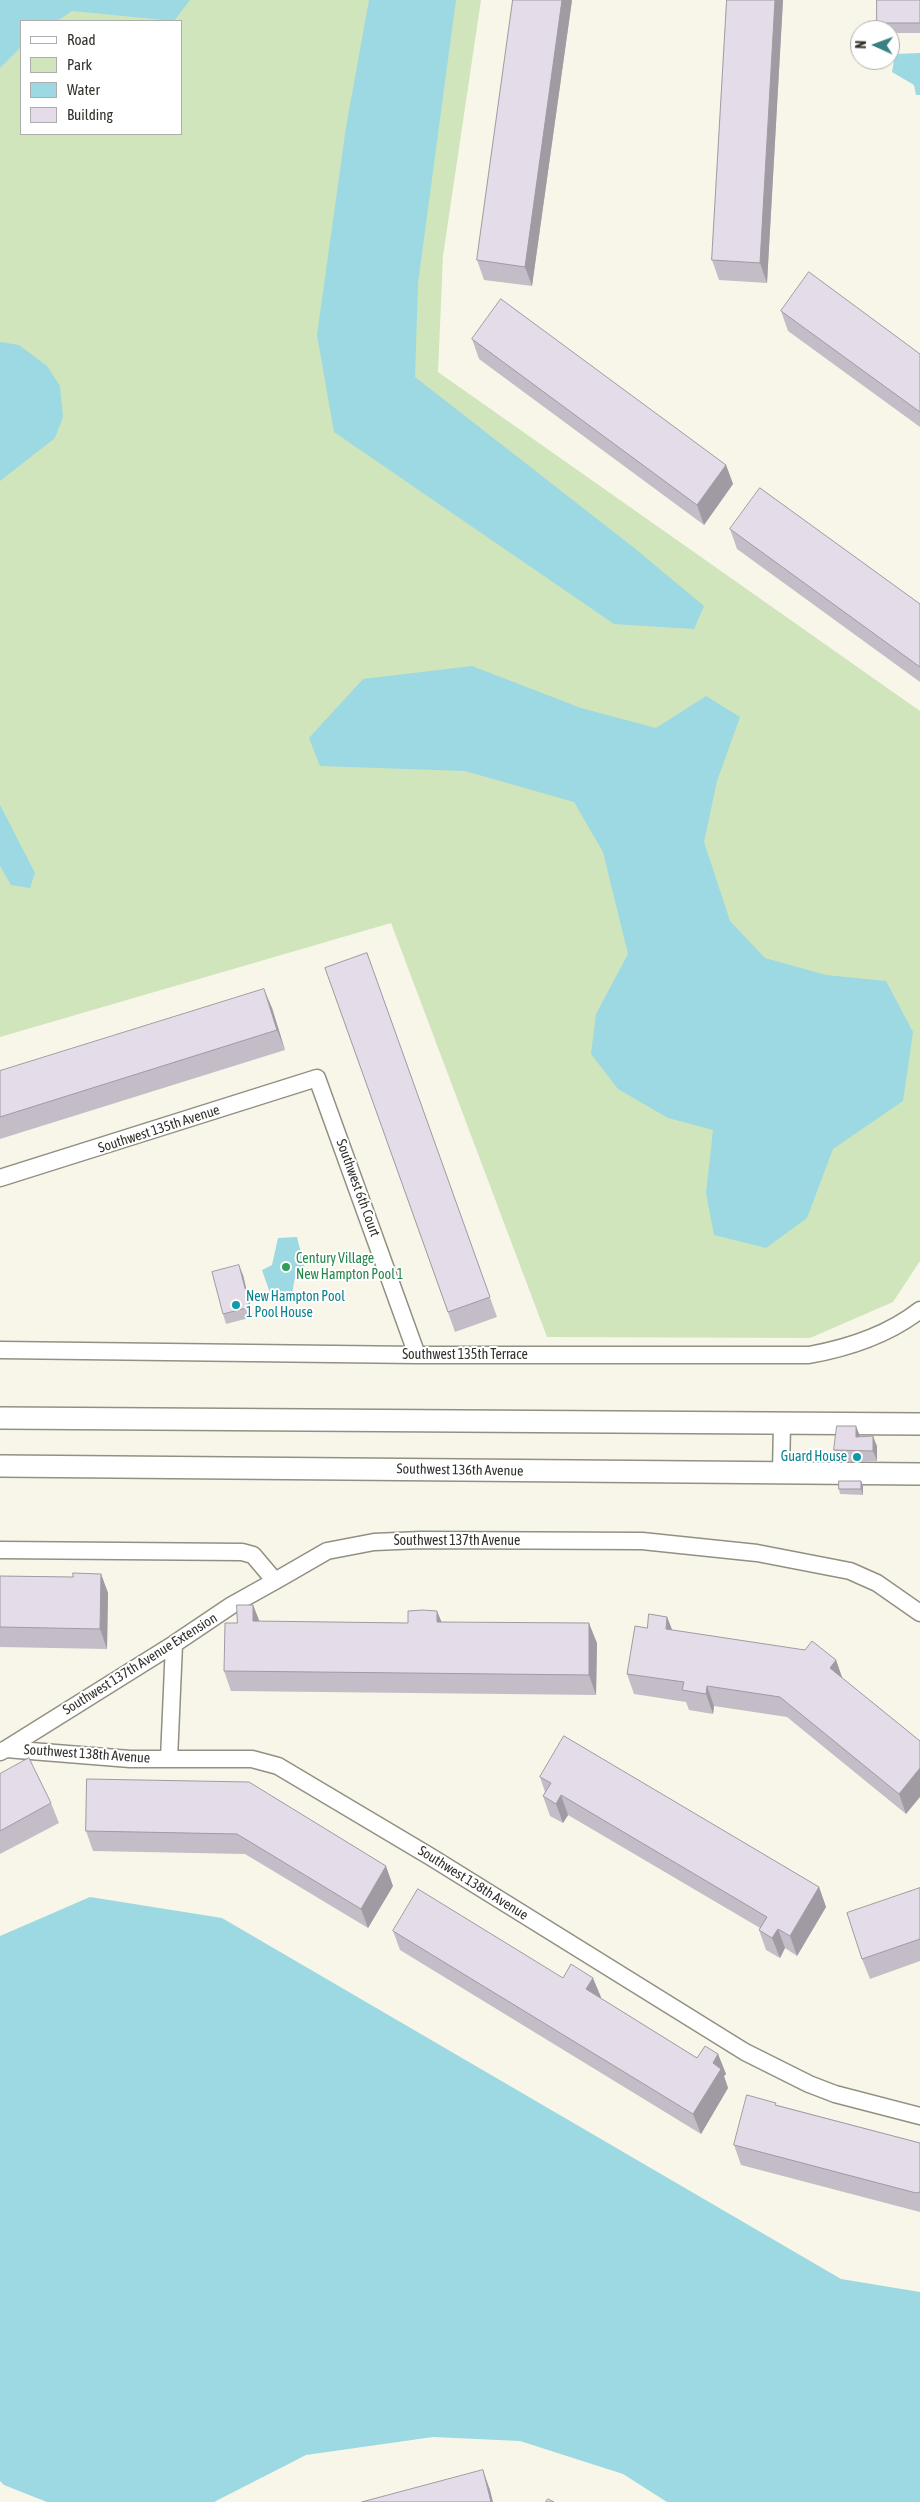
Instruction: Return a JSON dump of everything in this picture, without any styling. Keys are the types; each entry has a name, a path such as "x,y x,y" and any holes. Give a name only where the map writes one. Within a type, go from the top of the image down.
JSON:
{"street":[{"name":"Southwest 135th Avenue","path":"0,1178 317,1078"},
{"name":"Southwest 6th Court","path":"317,1078 418,1355"},
{"name":"Southwest 135th Terrace","path":"0,1350 418,1355 809,1355 837,1350 864,1341 900,1323 920,1310"},
{"path":"0,1418 920,1424"},
{"path":"781,1473 782,1423"},
{"name":"Southwest 136th Avenue","path":"0,1466 920,1474"},
{"name":"Southwest 137th Avenue","path":"275,1581 327,1551 374,1542 421,1540 642,1542 757,1554 850,1571 877,1583 920,1613"},
{"path":"0,1550 242,1552 253,1556 275,1581"},
{"name":"Southwest 137th Avenue Extension","path":"3,1750 174,1644 232,1605 275,1581"},
{"path":"168,1759 174,1644"},
{"name":"Southwest 138th Avenue","path":"3,1750 130,1759 252,1759 278,1766 431,1857 745,2052 809,2084 835,2094 920,2116"}],"green space":[{"path":"0,0 481,0 443,256 438,372 920,711 920,1261 893,1302 810,1338 547,1337 391,923 0,1037"}],"water":[{"path":"0,0 190,0 175,20 72,11 58,20 20,20 20,48 0,68"},
{"path":"369,0 456,0 418,283 415,377 633,547 704,606 694,629 614,624 334,432 317,335 346,127"},
{"path":"920,53 920,95 916,95 914,85 892,72 892,70 900,70 900,54"},
{"path":"0,342 19,345 47,366 60,386 63,417 55,438 0,481"},
{"path":"472,666 581,708 656,728 706,696 740,717 717,781 704,842 730,921 765,958 826,975 886,981 913,1032 903,1101 833,1149 807,1218 766,1248 714,1235 706,1193 713,1130 668,1118 618,1089 591,1054 596,1014 628,954 603,852 574,802 465,771 320,766 309,738 363,679"},
{"path":"0,805 35,873 30,888 11,885 0,866"},
{"name":"Century Village New Hampton Pool 1","path":"297,1237 305,1269 296,1272 291,1299 272,1299 262,1270 272,1265 278,1238"},
{"path":"90,1897 222,1918 841,2279 920,2292 920,2502 667,2502 623,2474 520,2441 433,2437 306,2455 214,2502 47,2502 4,2485 0,2481 0,1936"}],"building":[{"path":"513,0 562,0 525,267 477,260"},
{"path":"727,0 775,0 760,263 712,260"},
{"path":"877,0 920,0 920,23 900,23 900,20 877,20"},
{"path":"809,272 920,354 920,412 781,311"},
{"path":"501,299 726,465 697,505 472,339"},
{"path":"760,488 920,604 920,667 730,529"},
{"path":"367,953 490,1297 448,1312 325,968"},
{"path":"264,989 277,1030 0,1117 0,1071"},
{"name":"New Hampton Pool 1 Pool House","path":"239,1265 250,1307 223,1314 212,1272"},
{"path":"837,1426 856,1426 856,1437 873,1436 873,1451 834,1450"},
{"path":"839,1481 861,1481 861,1489 839,1489"},
{"path":"73,1573 101,1574 100,1629 0,1627 0,1576 73,1577"},
{"path":"237,1605 253,1605 253,1621 408,1623 408,1611 423,1610 437,1611 437,1622 589,1623 589,1675 224,1671 225,1623 237,1623"},
{"path":"649,1614 667,1617 666,1629 805,1650 812,1641 836,1660 830,1668 920,1741 920,1768 899,1794 780,1697 707,1686 706,1694 682,1690 684,1682 627,1674 635,1626 647,1628"},
{"path":"564,1736 819,1887 790,1936 778,1929 772,1938 759,1930 767,1917 561,1795 556,1804 543,1796 551,1783 540,1777"},
{"path":"29,1758 51,1803 0,1831 0,1774"},
{"path":"87,1779 249,1782 386,1866 361,1909 237,1834 86,1831"},
{"path":"920,1888 920,1939 862,1959 847,1913"},
{"path":"418,1889 563,1978 571,1964 593,1978 586,1989 697,2058 705,2046 718,2054 713,2063 721,2069 693,2114 393,1931"},
{"path":"747,2095 776,2103 775,2105 920,2143 920,2192 916,2193 734,2145"},
{"path":"483,2470 491,2502 362,2502"}],"place":[{"name":"Century Village New Hampton Pool 1","path":"286,1267"},
{"name":"New Hampton Pool 1 Pool House","path":"236,1305"},
{"name":"Guard House","path":"857,1457"}]}
